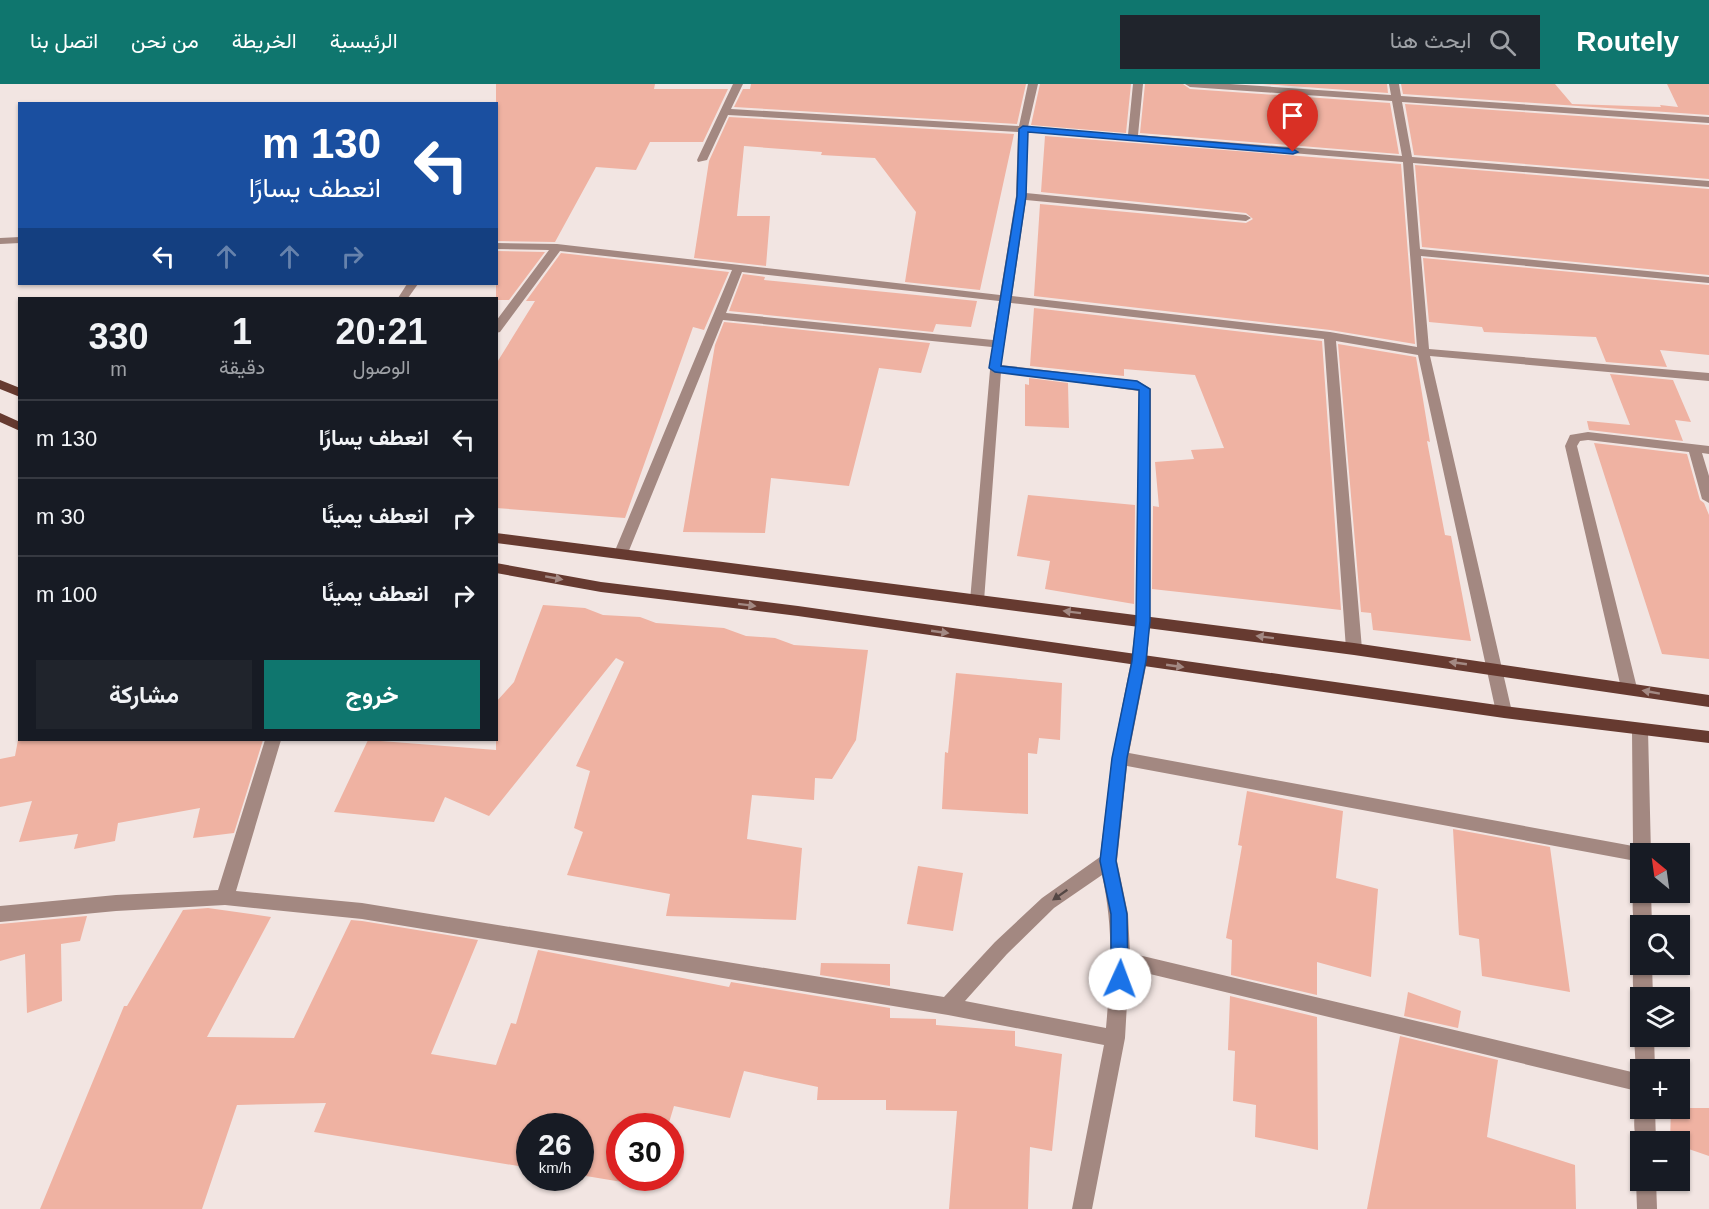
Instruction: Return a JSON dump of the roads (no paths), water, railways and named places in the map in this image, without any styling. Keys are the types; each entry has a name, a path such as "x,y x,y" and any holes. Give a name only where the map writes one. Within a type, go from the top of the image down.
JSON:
{"main road":[{"path":"0,384 18,392"},
{"path":"0,417 18,426"},
{"path":"498,538 1496,668 1709,701"},
{"path":"498,568 601,586 1504,712 1709,737"}],"street":[{"path":"702,159 738,84"},
{"path":"977,601 995,368 1022,196 1023,129 1033,84"},
{"path":"1133,138 1138,84"},
{"path":"1190,84 1276,87 1397,100 1709,120"},
{"path":"1394,84 1408,161 1424,352 1504,712"},
{"path":"725,112 1023,129 1709,184"},
{"path":"1022,196 1246,218"},
{"path":"0,241 18,240"},
{"path":"498,246 557,247 1330,336 1424,352 1709,377"},
{"path":"498,327 557,247"},
{"path":"1415,252 1709,280"},
{"path":"621,553 738,269"},
{"path":"718,316 999,345"},
{"path":"1330,336 1354,649"},
{"path":"995,368 1137,385 1145,389 1143,621 1139,661 1120,758 1108,861 1119,914 1121,959 1115,1038 1082,1209"},
{"path":"1629,688 1571,446 1575,438 1588,436 1709,450"},
{"path":"1694,448 1709,499"},
{"path":"1640,730 1641,843"},
{"path":"225,897 273,741"},
{"path":"1120,758 1630,852"},
{"path":"948,1006 1001,948 1048,903 1108,861"},
{"path":"0,914 116,903 225,897 362,911 948,1006 1115,1038"},
{"path":"1121,959 1630,1080"},
{"path":"1646,1191 1647,1209"}]}
